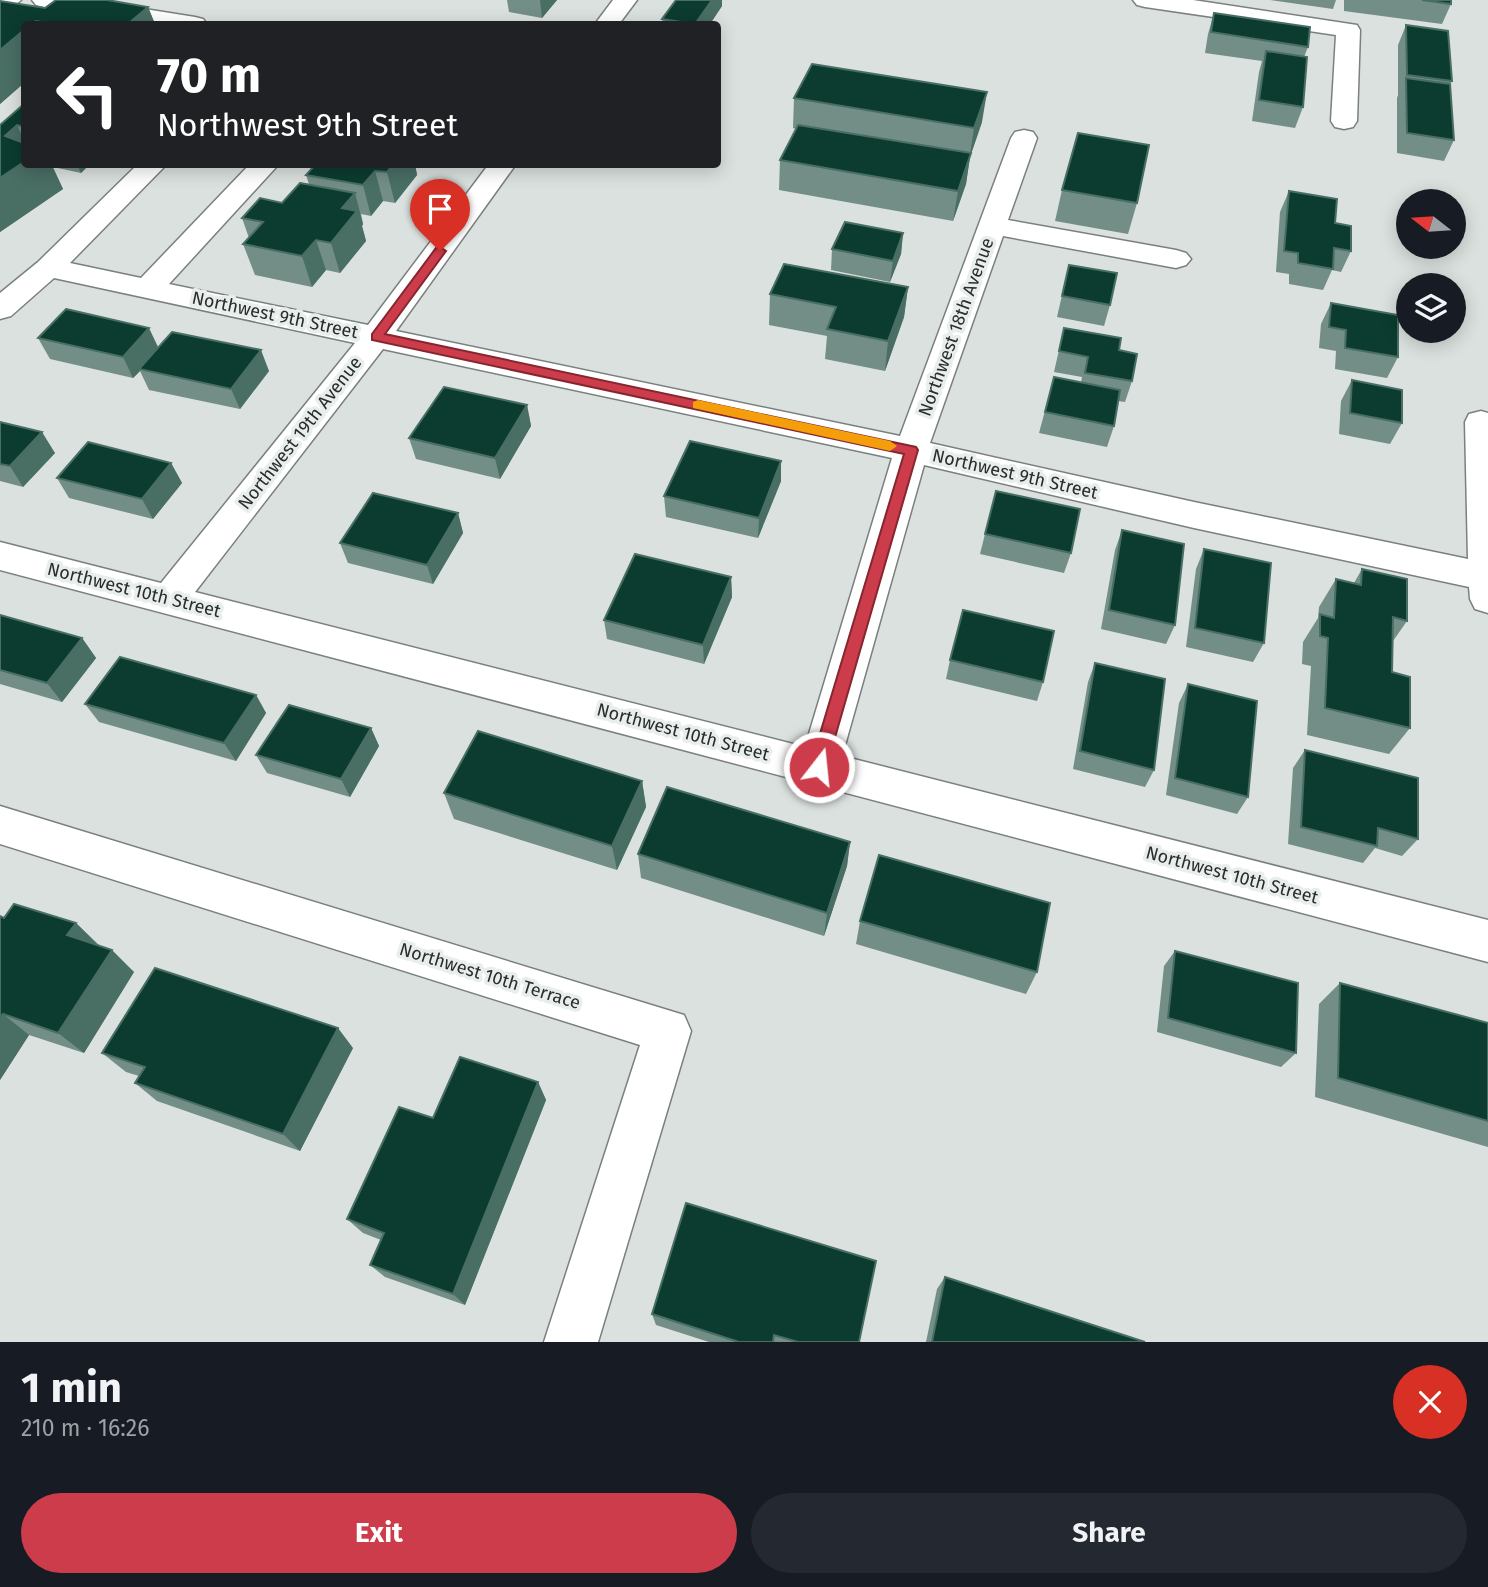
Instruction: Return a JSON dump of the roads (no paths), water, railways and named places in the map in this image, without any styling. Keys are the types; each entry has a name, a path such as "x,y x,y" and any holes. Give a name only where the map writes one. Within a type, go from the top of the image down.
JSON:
{"street":[{"path":"0,7 9,0"},
{"path":"44,0 176,21"},
{"path":"609,21 625,0"},
{"path":"1145,0 1348,30 1344,121"},
{"path":"992,226 1024,138"},
{"path":"0,309 48,268 150,168"},
{"path":"148,288 262,168"},
{"name":"Northwest 19th Avenue","path":"170,598 376,337 500,168"},
{"name":"Northwest 18th Avenue","path":"819,767 911,450 992,226 1176,259"},
{"name":"Northwest 9th Street","path":"48,268 911,450 1194,515 1488,577"},
{"path":"1481,422 1488,599"},
{"name":"Northwest 10th Street","path":"0,556 1488,941"},
{"name":"Northwest 10th Terrace","path":"0,825 668,1031 571,1342"}]}
